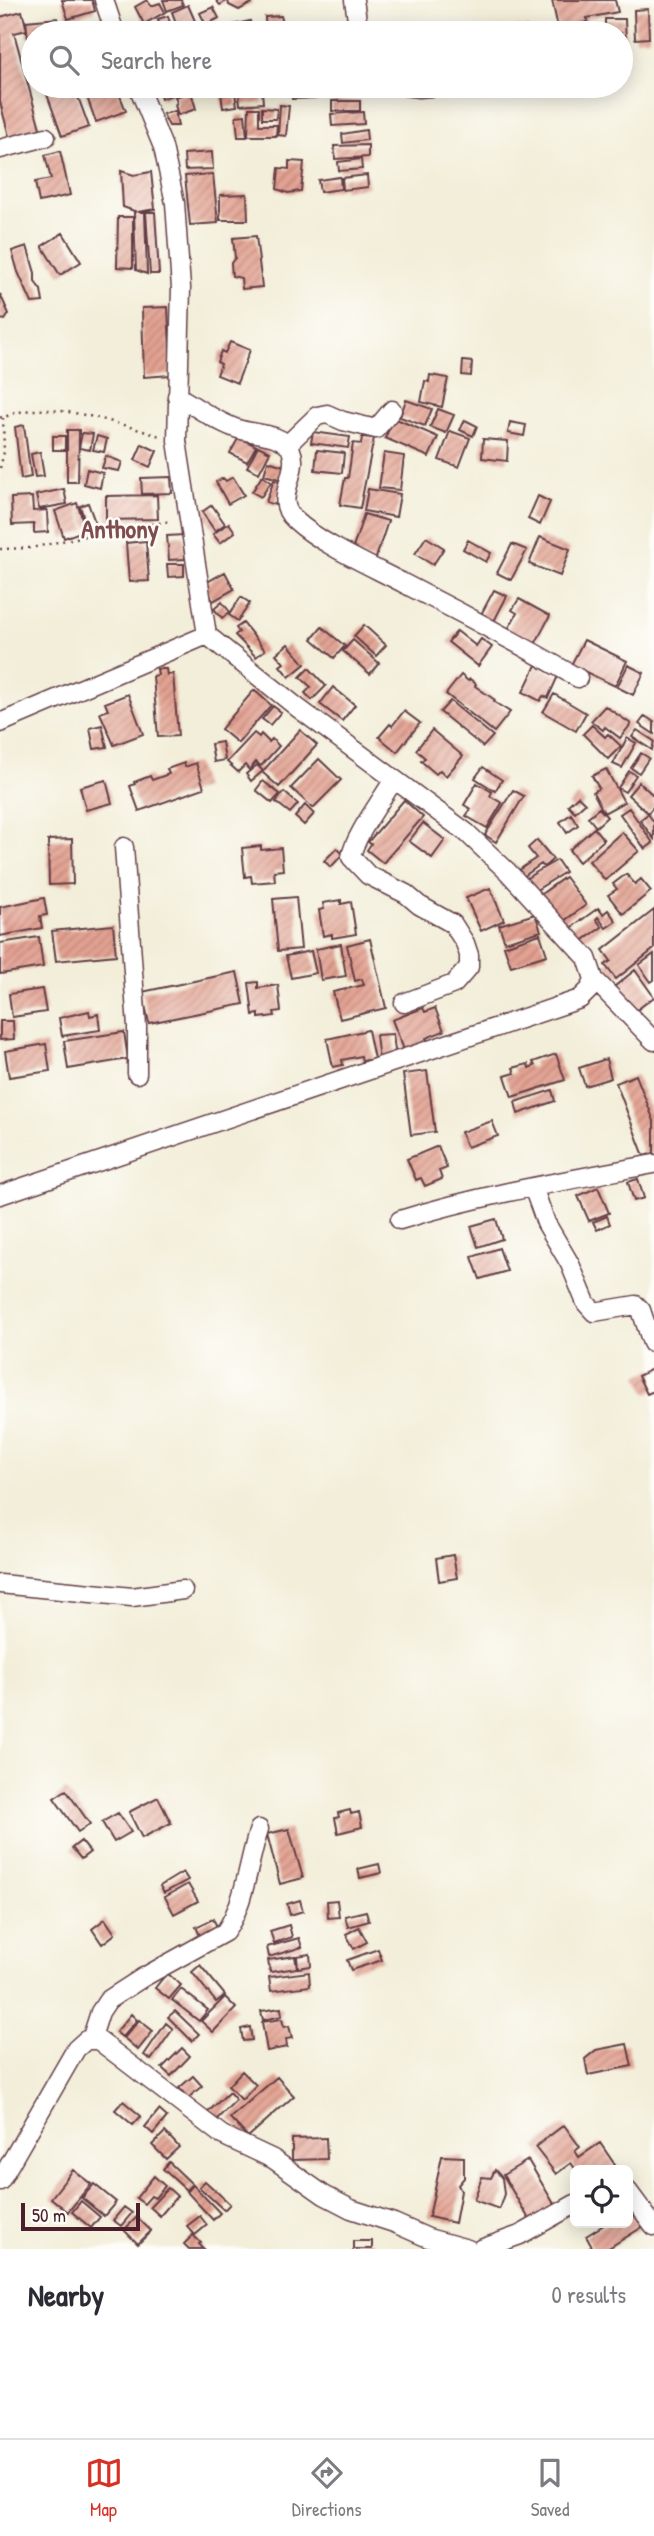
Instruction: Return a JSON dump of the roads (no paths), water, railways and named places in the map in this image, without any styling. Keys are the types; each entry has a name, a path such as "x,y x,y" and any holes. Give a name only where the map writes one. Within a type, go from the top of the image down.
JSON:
{"street":[{"path":"104,0 111,21"},
{"path":"354,0 357,21"},
{"path":"143,98 163,147 175,203 181,288 177,440 207,635 298,708 467,833 508,872 587,958 594,979 654,1041"},
{"path":"0,149 46,137"},
{"path":"177,396 228,425 273,437 287,445 293,461 285,495 286,508 294,520 337,548 492,629 578,678"},
{"path":"287,445 317,416 327,414 376,429 392,410"},
{"path":"0,723 207,635"},
{"path":"394,779 353,844 351,857 368,875 406,894 419,905 453,924 465,943 468,955 468,967 454,984 404,1003"},
{"path":"124,847 137,1074"},
{"path":"0,1195 580,999 590,989 594,979"},
{"path":"400,1220 445,1206 654,1164"},
{"path":"533,1187 546,1223 570,1264 586,1303 594,1312 636,1305 641,1310 652,1343"},
{"path":"0,1584 132,1597 183,1590"},
{"path":"91,2040 100,2012 108,2000 225,1932 234,1914 259,1829"},
{"path":"0,2181 76,2049 86,2040 98,2040 222,2135 273,2159 324,2195 351,2209 428,2238 468,2249"},
{"path":"633,2198 654,2226"},
{"path":"481,2249 520,2235 570,2207"}],"district":[{"name":"Anthony","path":"120,529"}]}
